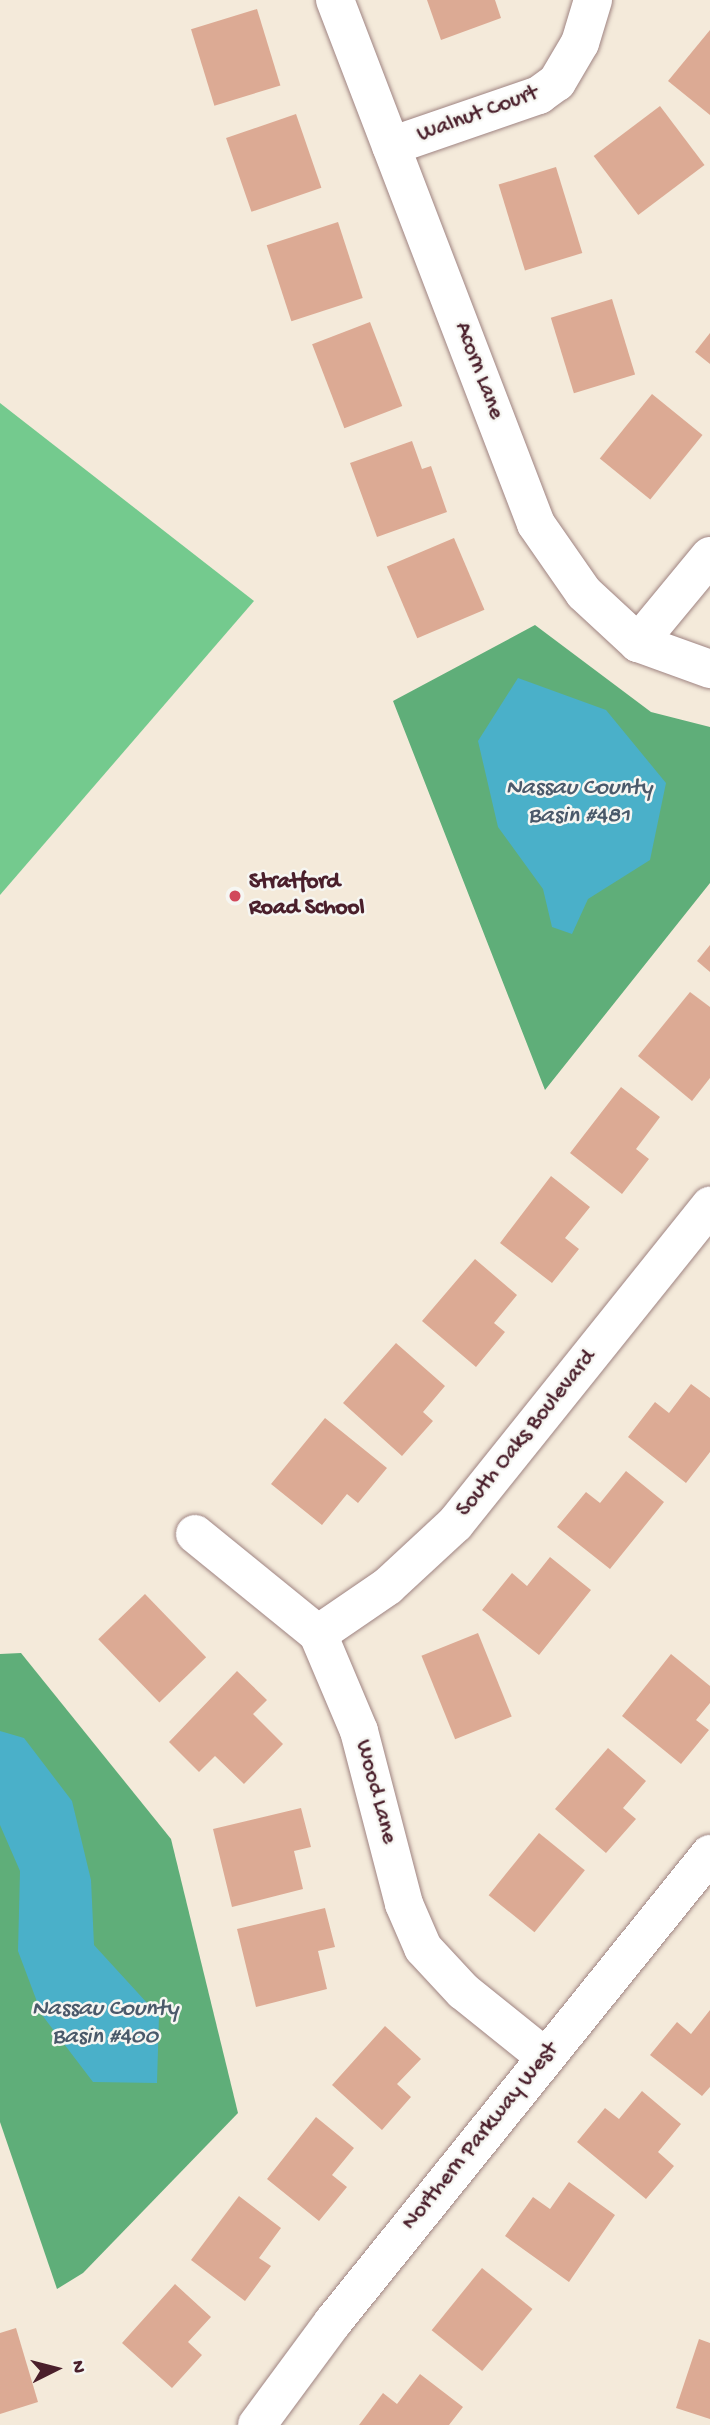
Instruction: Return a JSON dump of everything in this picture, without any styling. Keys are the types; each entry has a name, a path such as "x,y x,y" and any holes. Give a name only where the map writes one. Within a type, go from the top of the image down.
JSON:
{"street":[{"name":"Acorn Lane","path":"335,0 536,524 584,593 638,643 710,669"},
{"name":"Walnut Court","path":"391,146 539,95 557,82 580,43 593,0"},
{"path":"638,643 710,556"},
{"name":"South Oaks Boulevard","path":"318,1634 388,1586 455,1524 710,1206"},
{"name":"Wood Lane","path":"195,1534 318,1634 359,1731 404,1904 423,1948 463,1991 545,2057"},
{"name":"Northern Parkway West","path":"257,2425 545,2057 710,1854"}],"green space":[{"path":"0,403 254,601 0,895"},
{"path":"535,625 651,712 710,727 710,883 545,1090 393,701"},
{"path":"21,1653 171,1839 238,2113 83,2273 57,2289 0,2122 0,1654"}],"water":[{"name":"Nassau County Basin #481","path":"518,678 606,710 666,783 650,860 588,899 572,934 552,927 543,889 498,827 478,741"},
{"name":"Nassau County Basin #400","path":"0,1731 24,1738 72,1801 91,1880 94,1945 159,2016 157,2083 93,2082 42,2015 18,1951 20,1871 0,1825"}],"building":[{"path":"427,0 495,0 501,18 441,40"},
{"path":"257,9 280,86 214,106 191,29"},
{"path":"710,30 710,115 668,81"},
{"path":"660,106 705,165 638,215 594,156"},
{"path":"296,114 321,188 251,212 226,138"},
{"path":"556,167 582,253 525,271 499,185"},
{"path":"338,222 363,298 291,321 267,245"},
{"path":"612,299 635,375 574,393 551,318"},
{"path":"370,322 402,406 344,428 312,344"},
{"path":"710,333 710,364 695,352"},
{"path":"652,394 703,435 650,499 600,459"},
{"path":"412,441 422,469 431,466 447,512 377,537 350,463"},
{"path":"454,538 484,610 417,638 387,567"},
{"path":"710,945 710,972 697,961"},
{"path":"690,992 710,1007 710,1078 692,1101 638,1056"},
{"path":"621,1087 660,1117 636,1149 649,1159 622,1194 570,1153"},
{"path":"551,1176 590,1207 565,1238 579,1249 552,1283 500,1243"},
{"path":"475,1259 517,1295 494,1323 505,1332 476,1367 422,1321"},
{"path":"396,1343 445,1386 423,1412 433,1421 402,1456 343,1403"},
{"path":"691,1384 710,1398 710,1452 686,1483 628,1437 655,1402 669,1413"},
{"path":"325,1418 387,1468 358,1503 347,1494 322,1525 271,1484"},
{"path":"626,1471 664,1502 610,1569 557,1527 586,1492 600,1503"},
{"path":"550,1557 591,1590 539,1655 482,1610 512,1573 527,1586"},
{"path":"145,1594 206,1657 159,1702 98,1639"},
{"path":"478,1633 512,1716 455,1739 421,1656"},
{"path":"671,1654 710,1686 710,1703 696,1720 709,1730 681,1764 622,1716"},
{"path":"237,1671 267,1700 253,1714 283,1744 244,1784 215,1756 199,1772 169,1742"},
{"path":"608,1748 646,1781 623,1808 636,1819 606,1853 555,1809"},
{"path":"301,1808 311,1847 294,1851 303,1889 232,1907 213,1829"},
{"path":"539,1833 585,1870 535,1932 489,1895"},
{"path":"325,1908 335,1947 318,1951 327,1989 256,2007 237,1929"},
{"path":"710,2010 710,2087 702,2096 650,2055 677,2022 691,2034"},
{"path":"385,2026 421,2059 397,2084 411,2097 382,2130 332,2085"},
{"path":"642,2091 681,2124 658,2152 674,2166 646,2199 577,2142 605,2108 619,2119"},
{"path":"316,2117 354,2148 332,2175 347,2187 319,2221 267,2179"},
{"path":"569,2182 615,2215 569,2282 505,2236 533,2197 550,2209"},
{"path":"239,2196 281,2228 259,2258 271,2266 245,2301 191,2260"},
{"path":"482,2268 533,2309 482,2371 432,2330"},
{"path":"175,2284 211,2317 188,2342 202,2355 172,2388 122,2343"},
{"path":"16,2328 38,2402 0,2414 0,2333"},
{"path":"699,2339 710,2343 710,2419 676,2408"},
{"path":"420,2374 463,2407 449,2425 359,2425 383,2393 397,2404"}],"place":[{"name":"Stratford Road School","path":"235,896"}]}
